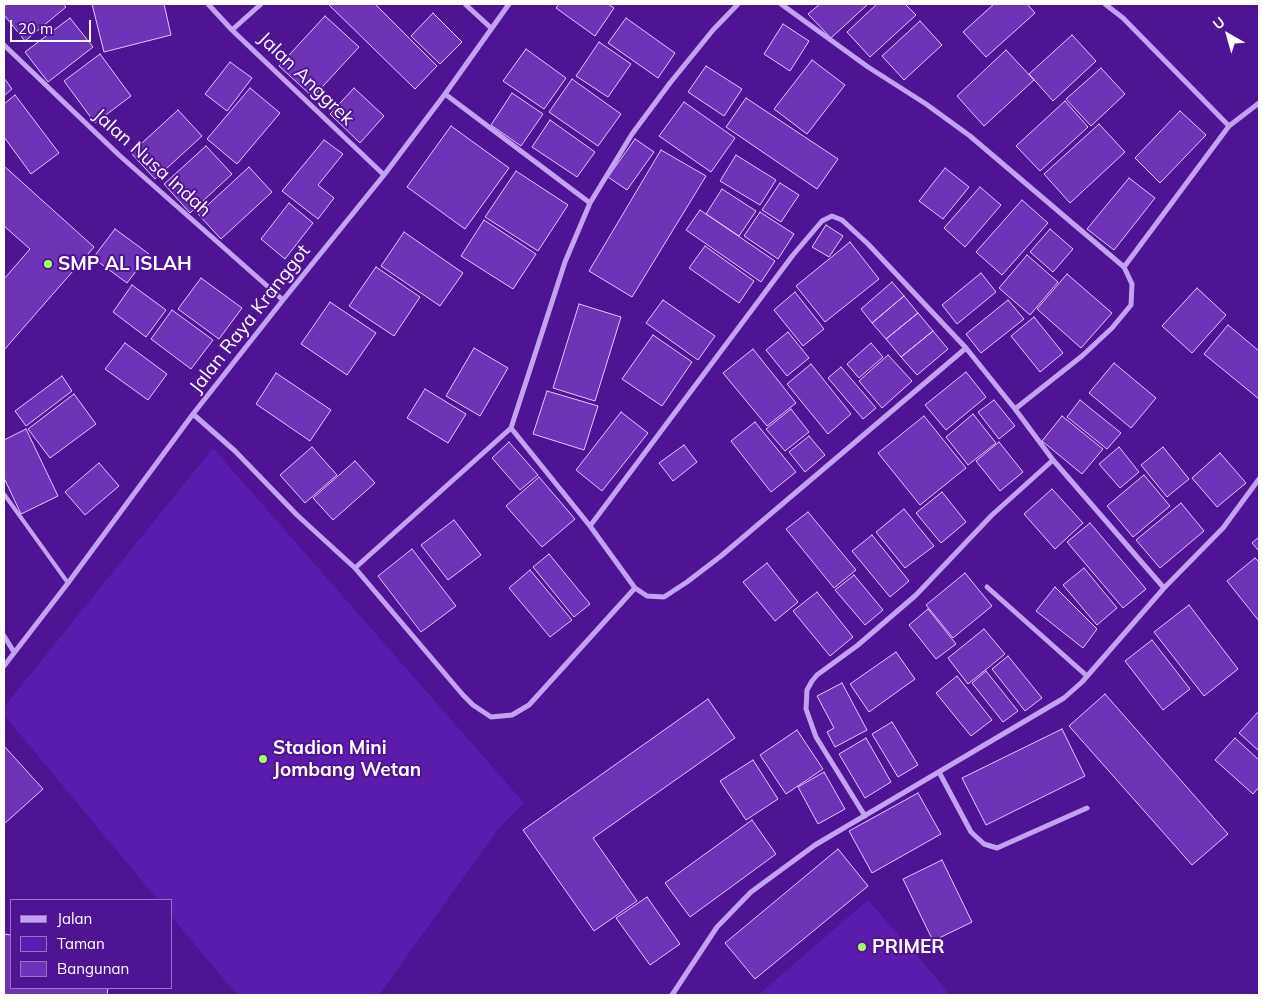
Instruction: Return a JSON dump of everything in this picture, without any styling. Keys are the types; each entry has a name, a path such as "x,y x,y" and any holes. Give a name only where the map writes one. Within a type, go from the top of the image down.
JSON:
{"street":[{"name":"Jalan Anggrek","path":"208,4 232,30 384,175"},
{"path":"232,30 261,4"},
{"path":"466,4 491,28"},
{"name":"Jalan Raya Kranggot","path":"4,666 193,414 384,175 509,4"},
{"path":"355,568 511,428 565,262 590,203 632,134 713,30 738,4"},
{"path":"780,4 868,67 926,104 970,136 1124,267 1132,284 1131,305 1112,328 1082,356 1015,409"},
{"path":"1105,4 1124,18 1229,126"},
{"name":"Jalan Nusa Indah","path":"4,45 119,155 283,300"},
{"path":"445,94 590,203"},
{"path":"1124,267 1229,126 1259,103"},
{"path":"590,526 793,254 817,226 832,216 842,220 868,244 966,348 1053,460 1164,588"},
{"path":"511,428 590,526 636,588 647,596 664,597 721,556 966,348"},
{"path":"193,414 235,451 297,514 355,568 463,695 473,705 491,717 512,716 529,705 636,588"},
{"path":"865,816 816,738 806,709 807,690 817,675 858,645 916,595 992,515 1053,460"},
{"path":"672,995 717,928 751,892 815,845 1064,698 1087,676 1164,588 1223,528 1259,479"},
{"path":"987,587 1087,676"},
{"path":"4,636 14,652"},
{"path":"939,772 970,832 984,844 997,848 1087,808"}],"lane":[{"path":"4,494 68,583"}],"green space":[{"name":"Stadion Mini Jombang Wetan","path":"213,448 524,803 499,828 379,995 237,995 172,917 172,899 157,899 4,715 4,707"},
{"name":"PRIMER","path":"868,900 951,995 758,995"}],"building":[{"path":"7,4 63,4 66,7 25,41 4,15 4,6"},
{"path":"92,4 164,4 171,35 104,52"},
{"path":"328,4 375,4 437,66 415,89"},
{"path":"559,4 608,4 614,8 595,36 556,8"},
{"path":"820,4 868,4 831,38 808,14"},
{"path":"877,4 905,4 916,15 870,57 847,32"},
{"path":"994,4 1027,4 1035,13 986,57 963,32"},
{"path":"433,13 462,42 440,64 411,36"},
{"path":"325,16 359,47 313,97 279,66"},
{"path":"70,18 93,47 48,82 25,52"},
{"path":"626,18 675,53 658,78 608,43"},
{"path":"920,21 942,45 904,80 882,56"},
{"path":"783,24 809,41 790,71 764,54"},
{"path":"1072,35 1096,61 1053,101 1029,74"},
{"path":"599,42 631,64 608,97 576,76"},
{"path":"526,49 566,78 544,109 503,81"},
{"path":"1006,50 1034,80 984,126 957,96"},
{"path":"100,54 131,96 95,123 64,81"},
{"path":"812,60 845,85 807,134 774,109"},
{"path":"230,62 252,78 227,111 205,94"},
{"path":"706,66 742,89 724,116 688,92"},
{"path":"1101,68 1125,94 1091,126 1066,99"},
{"path":"4,78 12,89 4,96"},
{"path":"572,79 621,114 598,146 549,112"},
{"path":"250,88 280,113 237,164 207,139"},
{"path":"354,88 384,116 360,143 330,114"},
{"path":"512,93 543,114 521,146 491,125"},
{"path":"15,95 59,153 31,174 4,137 4,104"},
{"path":"746,98 838,159 817,189 726,127"},
{"path":"1065,101 1088,127 1040,171 1016,146"},
{"path":"684,102 735,138 711,172 659,136"},
{"path":"178,110 202,136 155,179 131,153"},
{"path":"1180,111 1206,135 1160,183 1135,158"},
{"path":"550,120 595,152 577,177 532,147"},
{"path":"1099,124 1125,152 1070,203 1044,174"},
{"path":"451,126 509,168 465,229 407,187"},
{"path":"635,139 654,152 627,190 608,177"},
{"path":"324,140 343,154 318,185 334,198 318,219 282,191"},
{"path":"206,146 232,174 190,213 164,184"},
{"path":"661,150 706,176 632,297 589,271"},
{"path":"736,155 776,180 760,205 720,181"},
{"name":"SMP AL ISLAH","path":"4,166 94,247 4,350 4,279 30,249 4,226"},
{"path":"249,167 272,192 221,239 198,214"},
{"path":"945,168 969,187 943,219 919,201"},
{"path":"516,171 568,205 538,251 485,217"},
{"path":"1129,178 1155,198 1114,250 1087,229"},
{"path":"780,183 799,195 781,222 762,210"},
{"path":"980,187 1001,205 965,247 944,228"},
{"path":"722,189 756,211 739,236 706,214"},
{"path":"1022,200 1048,223 1002,275 976,252"},
{"path":"289,203 313,223 285,259 261,239"},
{"path":"700,210 775,261 761,282 686,230"},
{"path":"760,212 794,234 778,259 744,236"},
{"path":"484,220 536,254 513,289 461,256"},
{"path":"826,225 843,236 829,257 812,247"},
{"path":"115,229 149,254 127,283 93,258"},
{"path":"1050,229 1073,249 1053,272 1030,252"},
{"path":"404,232 463,273 440,306 381,266"},
{"path":"850,242 879,279 825,322 796,286"},
{"path":"705,246 754,281 739,303 689,268"},
{"path":"1027,255 1058,282 1030,315 999,288"},
{"path":"376,267 420,297 394,336 349,306"},
{"path":"981,273 996,292 957,324 942,305"},
{"path":"1067,274 1112,313 1081,348 1037,309"},
{"path":"201,278 242,308 219,339 178,309"},
{"path":"892,282 904,296 872,323 861,309"},
{"path":"132,285 166,310 146,337 113,312"},
{"path":"1197,288 1226,315 1192,353 1162,326"},
{"path":"795,292 824,329 803,346 774,310"},
{"path":"904,296 918,313 886,339 872,323"},
{"path":"663,300 715,336 698,360 646,323"},
{"path":"1008,300 1024,319 981,353 966,334"},
{"path":"330,302 376,333 347,375 301,344"},
{"path":"579,304 621,317 595,401 553,388"},
{"path":"172,310 213,340 191,369 151,339"},
{"path":"918,313 933,331 901,357 886,339"},
{"path":"1034,317 1063,353 1040,372 1011,336"},
{"path":"1228,325 1259,351 1259,399 1204,354"},
{"path":"933,331 948,349 917,375 901,357"},
{"path":"788,332 809,358 787,376 766,350"},
{"path":"653,335 692,362 662,406 622,379"},
{"path":"125,343 167,374 148,400 105,369"},
{"path":"871,343 883,357 859,378 847,364"},
{"path":"474,348 508,368 480,416 446,396"},
{"path":"753,349 796,403 767,426 723,373"},
{"path":"888,355 912,381 882,408 859,381"},
{"path":"1114,363 1156,398 1131,428 1089,393"},
{"path":"811,364 851,414 828,434 787,384"},
{"path":"841,367 876,408 863,419 828,378"},
{"path":"966,372 986,397 946,430 925,405"},
{"path":"276,373 331,410 310,441 256,404"},
{"path":"62,376 72,391 26,426 15,411"},
{"path":"425,389 466,414 448,443 407,418"},
{"path":"547,391 598,406 584,450 533,434"},
{"path":"74,394 96,424 50,458 28,429"},
{"path":"994,400 1015,426 999,439 978,412"},
{"path":"1080,400 1121,433 1107,449 1067,417"},
{"path":"791,409 809,432 785,451 766,429"},
{"path":"621,412 648,433 602,491 576,470"},
{"path":"973,414 996,443 968,465 946,437"},
{"path":"924,416 966,468 920,505 878,453"},
{"path":"1062,416 1103,449 1082,474 1042,441"},
{"path":"755,422 796,472 771,492 731,441"},
{"path":"26,429 58,496 21,514 4,478 4,440"},
{"path":"809,436 825,455 805,472 789,452"},
{"path":"509,442 538,475 520,490 492,458"},
{"path":"999,442 1023,472 1000,491 976,461"},
{"path":"684,445 697,462 673,481 659,463"},
{"path":"312,447 337,475 305,503 280,475"},
{"path":"1119,447 1139,472 1120,488 1099,464"},
{"path":"1163,447 1189,479 1167,497 1141,465"},
{"path":"1220,453 1246,483 1217,507 1192,478"},
{"path":"355,461 375,483 333,520 313,498"},
{"path":"99,463 119,486 85,515 65,492"},
{"path":"1144,475 1170,506 1133,537 1107,506"},
{"path":"539,477 575,519 542,547 506,506"},
{"path":"1052,489 1083,523 1055,549 1024,514"},
{"path":"942,492 966,522 941,543 916,513"},
{"path":"1181,503 1204,531 1160,568 1136,540"},
{"path":"904,509 934,546 905,568 876,532"},
{"path":"808,512 856,570 834,588 786,529"},
{"path":"454,520 481,555 448,580 421,545"},
{"path":"1090,523 1146,589 1123,608 1067,542"},
{"path":"872,535 909,581 890,597 852,551"},
{"path":"1259,537 1259,551 1252,543"},
{"path":"412,549 456,606 421,632 378,576"},
{"path":"549,554 590,604 574,617 533,567"},
{"path":"1255,558 1259,562 1259,621 1227,581"},
{"path":"767,563 798,602 775,621 743,582"},
{"path":"1084,568 1117,608 1097,625 1063,585"},
{"path":"530,570 572,620 550,637 509,588"},
{"path":"965,573 992,606 953,638 926,605"},
{"path":"854,575 883,610 865,625 835,590"},
{"path":"1055,587 1097,629 1083,648 1036,611"},
{"path":"817,592 853,637 830,656 793,611"},
{"path":"1189,605 1238,669 1204,696 1154,632"},
{"path":"928,609 956,644 936,659 909,625"},
{"path":"984,629 1005,654 968,684 948,658"},
{"path":"1152,640 1190,689 1163,710 1125,661"},
{"path":"896,652 915,679 869,712 850,684"},
{"path":"1008,656 1042,698 1025,711 992,669"},
{"path":"986,671 1018,711 1003,722 972,683"},
{"path":"957,676 992,720 971,736 936,693"},
{"path":"842,683 867,730 835,747 827,732 834,728 817,696"},
{"path":"1105,694 1228,834 1192,865 1069,726"},
{"path":"708,699 735,738 593,838 637,901 594,931 523,830"},
{"path":"1259,711 1259,751 1239,733"},
{"path":"892,722 918,765 898,777 872,734"},
{"path":"1062,729 1085,776 986,825 962,778"},
{"path":"797,730 823,769 786,794 760,755"},
{"path":"866,738 891,782 865,798 839,754"},
{"path":"1235,738 1259,760 1259,787 1253,794 1215,760"},
{"path":"4,746 43,789 4,824"},
{"path":"753,760 778,799 746,820 720,781"},
{"path":"824,772 845,809 818,824 798,787"},
{"path":"918,793 941,834 872,873 849,831"},
{"path":"752,820 776,854 690,917 665,883"},
{"path":"838,849 868,886 755,979 725,943"},
{"path":"942,860 972,922 933,941 903,879"},
{"path":"647,897 680,944 650,965 616,918"},
{"path":"4,934 10,935 10,989 108,989 107,995 4,995"}],"place":[{"name":"SMP AL ISLAH","path":"48,264"},
{"name":"Stadion Mini Jombang Wetan","path":"263,759"},
{"name":"PRIMER","path":"862,947"}]}
